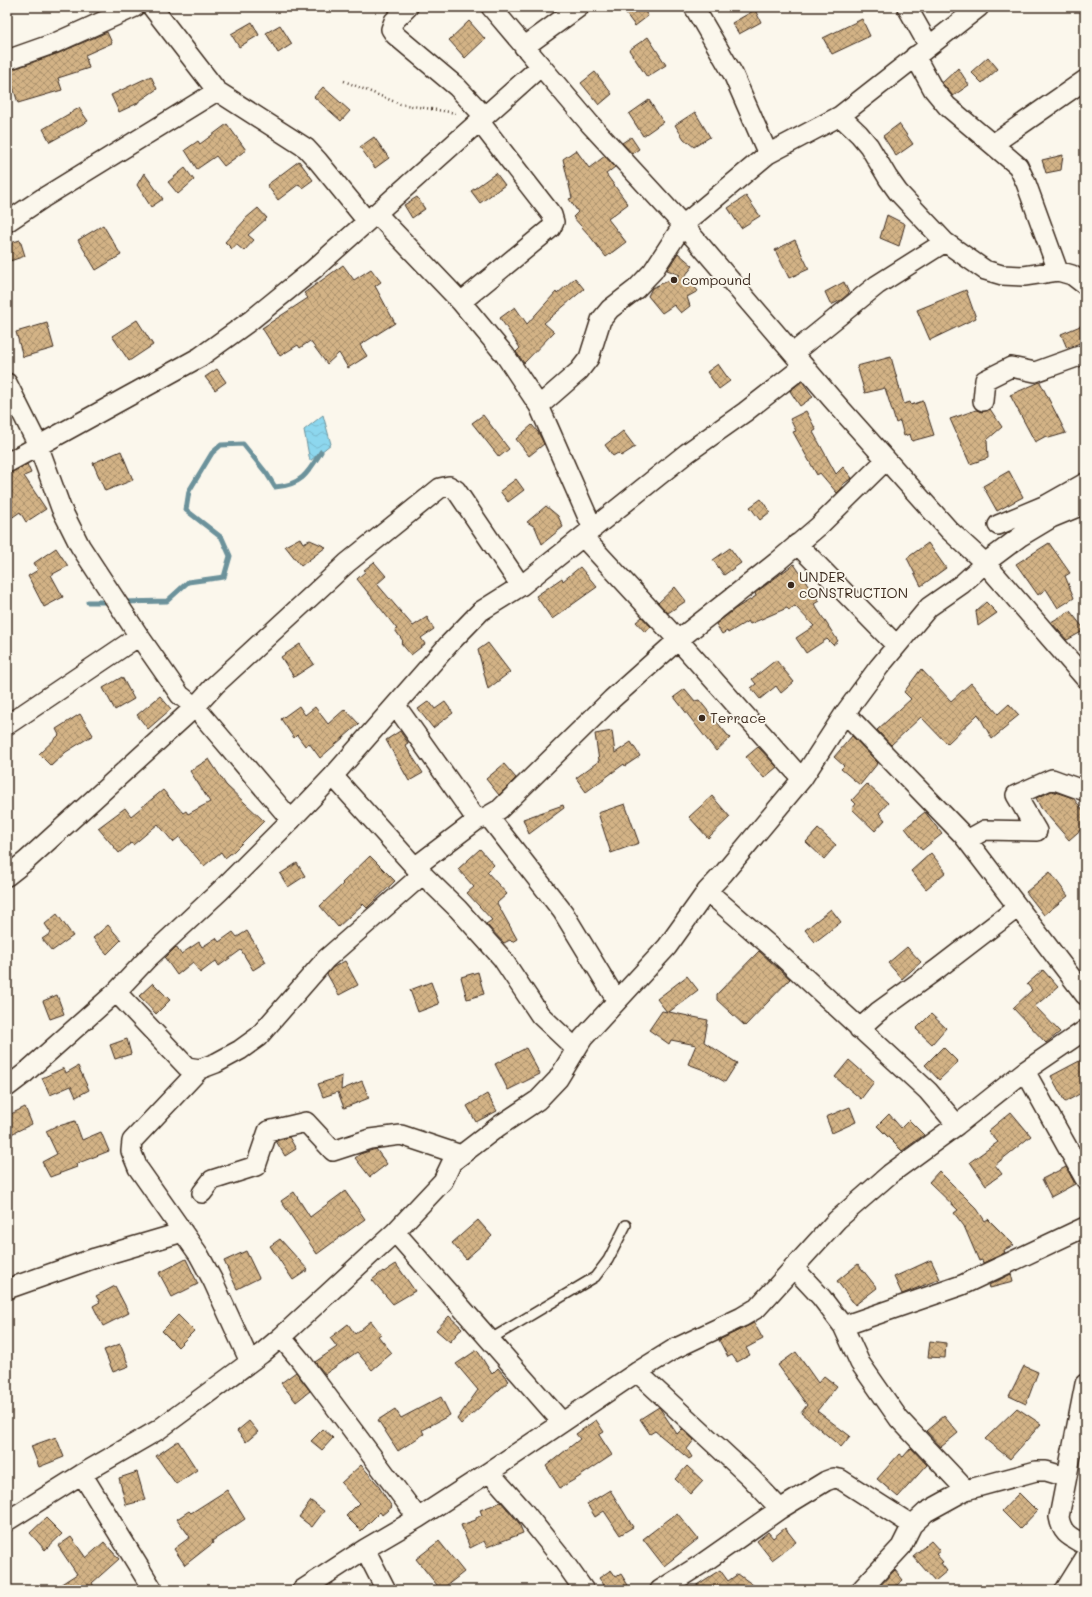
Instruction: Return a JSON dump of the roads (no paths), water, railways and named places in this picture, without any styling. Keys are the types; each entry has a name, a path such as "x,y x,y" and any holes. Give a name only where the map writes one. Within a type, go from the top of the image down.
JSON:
{"street":[{"path":"7,60 55,43 135,7"},
{"path":"152,7 217,91 306,148 371,217 461,302 505,355 539,406 588,533 678,640 802,779"},
{"path":"408,7 394,22 391,29 395,35 457,87 482,118 552,215 554,222 551,228 461,302"},
{"path":"491,7 590,124 684,225 798,360 886,460 949,530 985,563 1085,678"},
{"path":"524,47 579,7"},
{"path":"694,7 733,74 768,154"},
{"path":"907,7 933,89 947,106 1018,166 1026,183 1058,271"},
{"path":"539,406 579,371 589,358 601,320 610,309 636,289 653,271 684,225 768,154 840,116 979,7"},
{"path":"7,463 200,357 262,311 314,269 541,66"},
{"path":"993,144 1085,80"},
{"path":"7,222 43,198 217,91"},
{"path":"840,116 869,146 898,192 945,242 985,270 1002,275 1024,276 1058,271 1072,275 1085,285"},
{"path":"7,1087 24,1074 116,992 147,959 291,820 333,776 472,619 481,611 521,586 687,453 745,412 877,285 945,242"},
{"path":"983,401 985,380 1011,367 1035,372 1085,354"},
{"path":"7,383 38,445 61,508 80,546 138,636 180,695 195,707 291,820"},
{"path":"250,1362 213,1281 199,1255 138,1168 131,1151 132,1141 200,1069 216,1063 240,1050 258,1037 326,959 419,870 483,818 500,809 612,699 678,640 777,562 819,526 886,460"},
{"path":"998,525 1046,505 1085,483"},
{"path":"7,876 32,856 195,707 215,685 347,563 440,488 449,486 456,490 521,586"},
{"path":"7,1521 82,1474 158,1430 250,1362 281,1337 394,1232 443,1181 452,1162 499,1126 538,1100 558,1079 583,1038 667,947 707,890 723,874 802,779 845,713 896,645 929,607 962,584 985,563 1021,536 1052,518 1085,504"},
{"path":"797,544 896,645"},
{"path":"8,721 138,636"},
{"path":"396,706 483,818 563,912 617,1001"},
{"path":"845,713 943,813 967,840 1085,995"},
{"path":"333,776 502,958 540,1015 576,1049"},
{"path":"967,840 985,830 1037,831 1016,795 1052,779 1085,791"},
{"path":"707,890 776,951 928,1091 957,1125"},
{"path":"859,1029 878,1012 1018,907"},
{"path":"116,992 187,1067 200,1069"},
{"path":"302,1590 365,1549 418,1518 674,1349 742,1317 757,1308 837,1220 890,1174 957,1125 1025,1071 1085,1030"},
{"path":"1025,1071 1085,1179"},
{"path":"202,1193 212,1180 256,1166 268,1132 306,1122 333,1151 370,1139 401,1135 461,1155"},
{"path":"843,1326 962,1285 1085,1227"},
{"path":"7,1289 96,1258 183,1232"},
{"path":"394,1232 562,1422"},
{"path":"793,1267 821,1297 843,1326 860,1363 900,1419 966,1490"},
{"path":"281,1337 301,1361 418,1518"},
{"path":"637,1372 751,1478 780,1509"},
{"path":"1085,1384 1059,1517 1061,1527 1066,1534 1085,1545"},
{"path":"861,1590 901,1547 912,1525 926,1512 966,1490 1036,1471 1046,1471 1066,1477"},
{"path":"489,1472 526,1514 567,1565 584,1590"},
{"path":"82,1474 153,1590"},
{"path":"660,1590 703,1563 780,1509 826,1481 834,1478 840,1479 912,1525"},
{"path":"365,1549 386,1590"},
{"path":"1065,1590 1085,1558"}],"lane":[{"path":"489,1340 595,1278 608,1260 626,1225"}],"water":[{"path":"323,415 331,444 310,461 304,430"}],"waterway":[{"path":"122,602 167,601 188,582 224,577 230,556 222,538 186,510 189,491 212,453 221,445 243,444 267,474 275,487 292,484 298,481 308,472 321,452"},
{"path":"88,602 112,602"}],"place":[{"name":"compound","path":"674,280"},
{"name":"UNDER cONSTRUCTION","path":"791,585"},
{"name":"Terrace","path":"702,718"}]}
